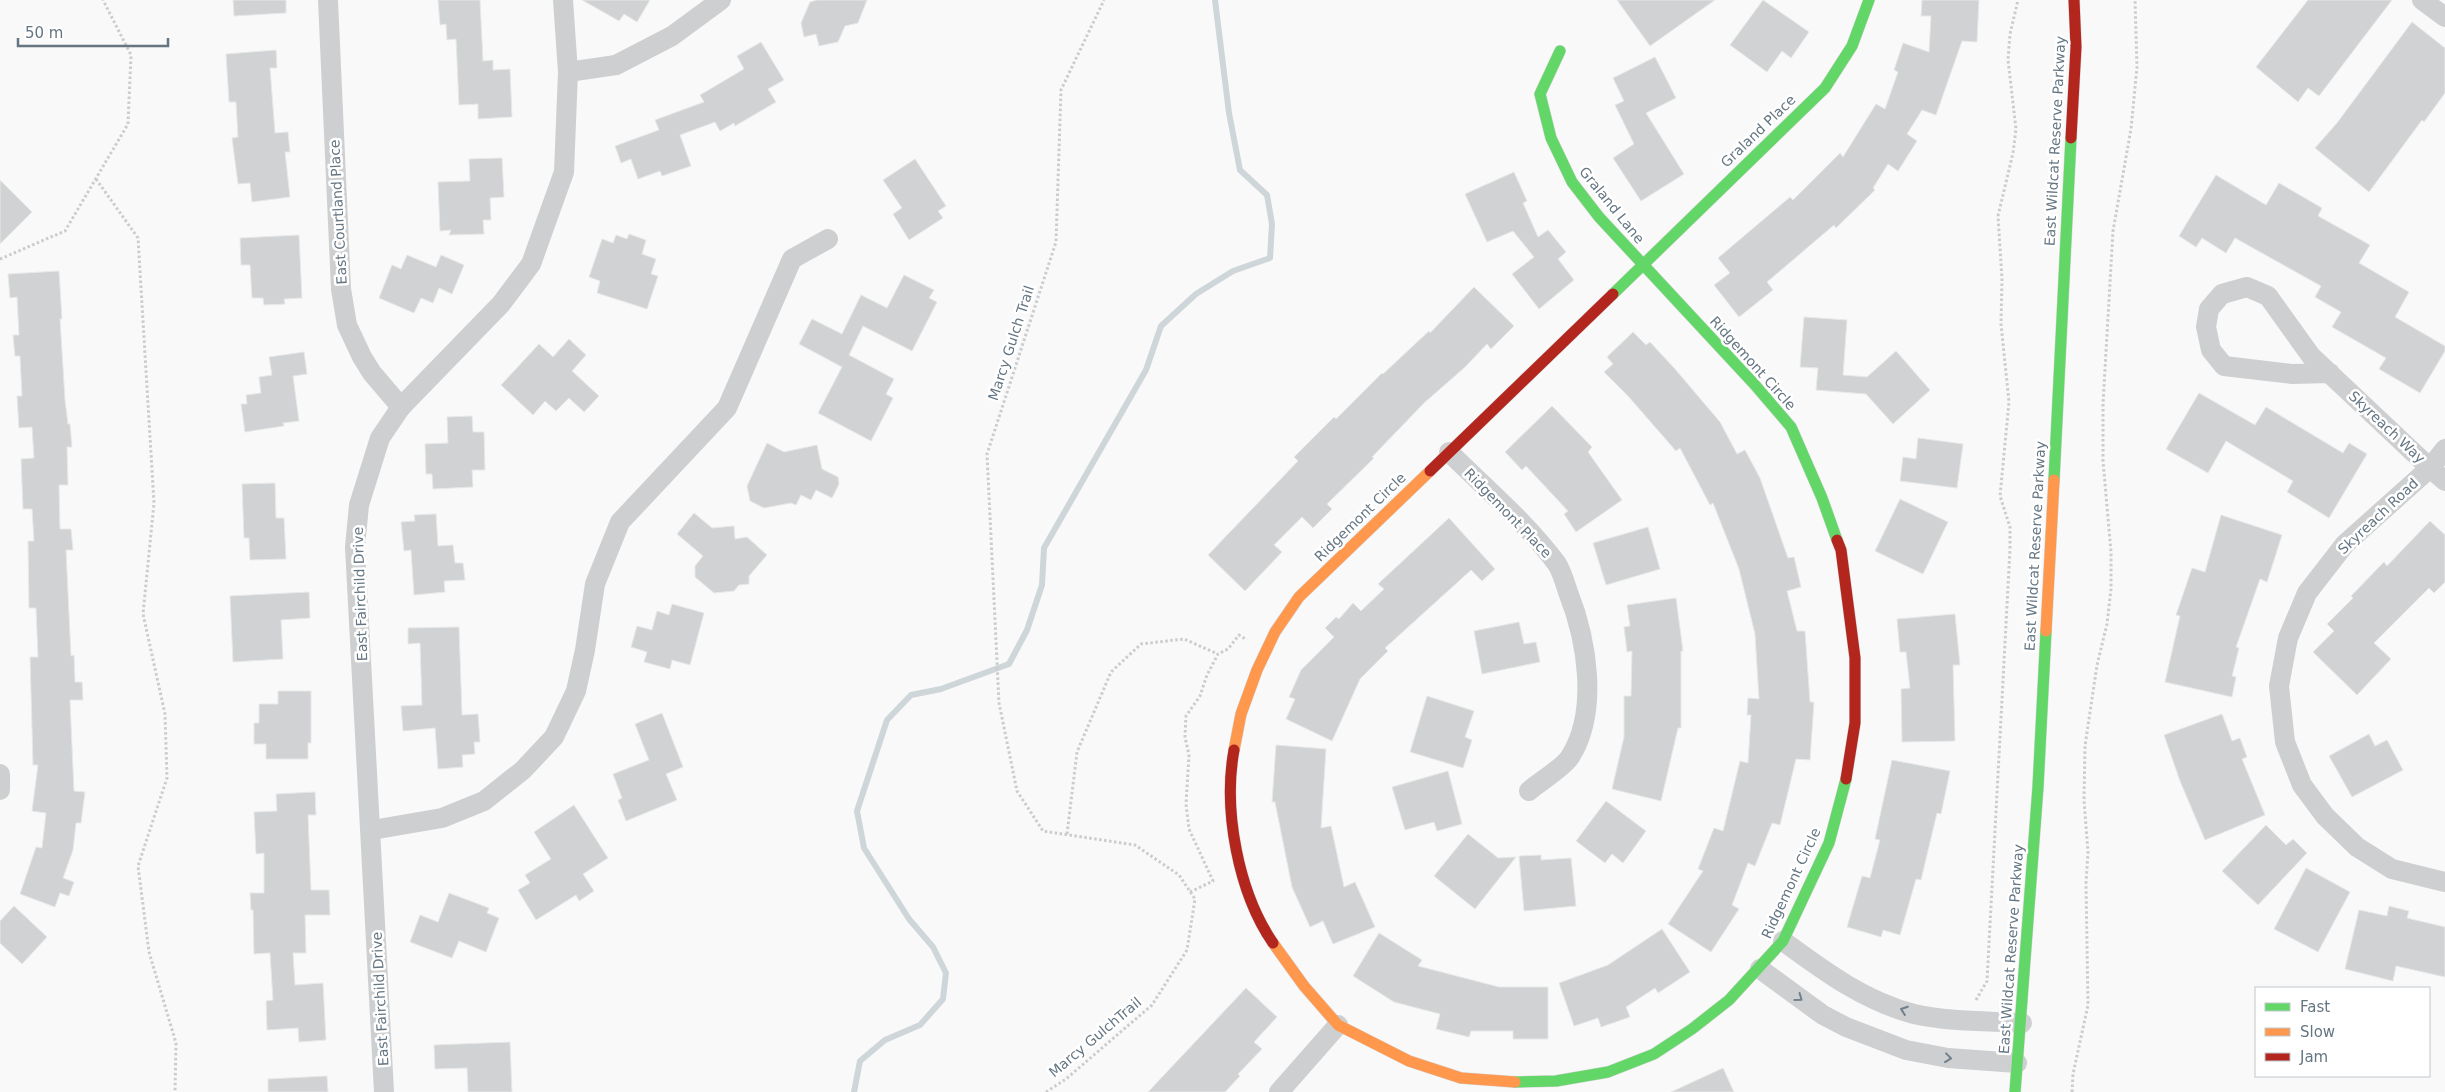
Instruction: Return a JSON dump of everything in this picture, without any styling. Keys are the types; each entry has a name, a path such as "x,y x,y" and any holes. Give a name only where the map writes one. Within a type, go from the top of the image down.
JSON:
{"street":[{"name":"East Courtland Place","path":"328,0 341,289 346,316 362,357 372,373 401,407"},
{"name":"East Fairchild Drive","path":"384,1092 372,830 355,547 358,505 380,438 401,407 501,304 531,264 564,172 568,72 563,0"},
{"path":"568,72 616,65 672,36 721,0"},
{"name":"Graland Place","path":"1642,265 1825,88 1842,64 1858,35 1869,0"},
{"name":"East Wildcat Reserve Parkway","path":"2015,1092 2022,1023 2038,787 2076,47 2074,0"},
{"path":"2422,0 2445,17"},
{"name":"Graland Lane","path":"1560,51 1540,94 1551,138 1572,182 1642,265"},
{"path":"372,830 442,818 484,801 523,770 554,737 576,692 585,650 595,584 620,522 726,408 792,259 828,239"},
{"name":"Ridgemont Circle","path":"1642,265 1755,385 1791,427 1822,498 1842,550 1856,658 1855,723 1846,781 1828,843 1783,941 1760,969 1729,1000 1692,1029 1654,1054 1608,1072 1556,1081 1501,1083 1461,1078 1409,1061 1338,1025 1304,986 1270,938 1248,893 1237,851 1230,802 1232,761 1241,714 1257,670 1275,632 1299,597 1642,265"},
{"name":"Skyreach Way","path":"2330,373 2292,374 2224,366 2211,350 2206,327 2209,309 2222,294 2247,287 2268,296 2311,356 2330,373 2430,468 2445,481"},
{"name":"Skyreach Road","path":"2445,449 2430,468 2345,544 2307,593 2288,638 2279,686 2285,742 2302,785 2325,816 2357,847 2392,869 2445,882"},
{"name":"Ridgemont Place","path":"1449,452 1531,535 1558,566 1575,609 1583,645 1588,687 1582,728 1569,758 1529,791"},
{"path":"0,774 0,790"},
{"path":"1783,941 1843,984 1866,996 1914,1014 1953,1019 2022,1023"},
{"path":"1760,969 1823,1014 1846,1027 1906,1050 1948,1058 2018,1063"},
{"path":"1279,1092 1338,1025"}],"path":[{"path":"0,258 65,231 128,124 131,55 103,0"},
{"name":"Marcy Gulch Trail","path":"1067,834 1043,831 1017,790 998,703 987,454 1056,242 1061,90 1104,0"},
{"path":"1976,1000 1987,981 2010,548 2010,527 2000,496 2009,402 2001,324 2002,279 1998,216 2013,153 2016,129 2008,60 2010,34 2018,0"},
{"path":"2072,1092 2073,1074 2088,1005 2086,883 2088,852 2084,800 2085,746 2097,665 2107,624 2111,589 2111,552 2103,462 2103,404 2113,231 2131,129 2137,67 2135,0"},
{"path":"96,178 138,238 154,502 143,614 165,714 166,778 138,866 149,952 176,1043 175,1092"},
{"path":"1184,639 1218,654 1207,675 1200,696 1186,716 1185,737 1189,755 1186,804 1189,829 1213,881 1190,892 1179,875 1135,845 1067,834 1077,752 1111,672 1141,644 1184,639"},
{"name":"Marcy GulchTrail","path":"1046,1092 1066,1079 1152,1005 1187,950 1194,899 1190,892"}],"building":[{"path":"233,0 286,0 286,13 234,16"},
{"path":"438,0 480,0 483,61 493,60 493,70 510,69 512,117 478,119 478,104 459,105 456,39 447,40 446,24 440,25"},
{"path":"582,0 650,0 637,22 624,14 619,21"},
{"path":"817,0 867,0 858,23 845,26 838,42 819,46 816,34 804,37 801,23 810,2"},
{"path":"1617,0 1715,0 1650,46"},
{"path":"1763,0 1809,32 1791,58 1782,51 1767,72 1730,45"},
{"path":"1922,0 1979,0 1977,42 1962,41 1936,115 1922,110 1907,134 1917,141 1898,171 1888,164 1873,188 1875,190 1836,228 1834,225 1767,282 1773,290 1739,317 1714,285 1730,273 1718,258 1790,197 1793,200 1840,153 1843,157 1876,104 1885,109 1898,72 1894,70 1903,43 1929,52 1931,16 1921,16"},
{"path":"2308,0 2392,0 2319,96 2308,88 2298,102 2256,67"},
{"path":"2412,22 2445,48 2445,93 2424,122 2422,120 2369,192 2315,148 2337,123"},
{"path":"761,42 784,80 768,89 776,102 735,126 734,123 720,131 715,122 680,135 691,166 662,176 660,171 638,179 631,159 621,163 615,146 659,130 655,120 704,102 700,95 744,69 737,56"},
{"path":"276,50 277,68 270,68 275,133 288,132 290,152 285,152 290,197 252,202 250,183 238,184 232,138 238,137 236,102 229,102 226,54"},
{"path":"1655,57 1676,98 1646,113 1684,174 1641,201 1613,158 1634,144 1615,105 1624,101 1613,78"},
{"path":"502,158 504,197 490,198 491,220 483,220 484,234 449,235 451,230 440,231 438,182 470,181 469,159"},
{"path":"915,159 946,206 938,211 943,218 909,240 893,214 902,208 883,180"},
{"path":"1514,172 1527,201 1523,203 1538,237 1548,230 1566,252 1558,259 1574,280 1539,309 1512,274 1534,257 1513,231 1487,242 1465,194"},
{"path":"2216,175 2266,205 2279,183 2322,208 2318,216 2370,245 2359,263 2409,292 2395,317 2445,346 2445,351 2420,393 2379,369 2386,358 2332,327 2341,312 2315,297 2321,286 2235,238 2226,253 2202,238 2196,247 2179,236"},
{"path":"0,180 32,212 0,244"},
{"path":"629,234 646,240 642,254 656,259 651,274 658,276 647,309 597,293 600,281 589,277 602,239 613,243 616,235 627,239"},
{"path":"299,235 302,298 284,299 285,304 264,305 263,298 252,298 250,265 241,265 240,238"},
{"path":"407,255 436,267 441,255 464,265 452,294 439,288 433,303 421,298 414,313 379,298 392,265 401,269"},
{"path":"59,271 65,400 72,447 67,447 68,485 59,485 60,529 71,529 73,550 66,550 71,656 74,655 75,682 82,682 83,700 70,700 74,791 85,792 81,823 76,823 73,850 63,878 74,882 69,896 60,893 55,907 20,894 36,847 42,848 46,813 32,811 38,765 33,765 30,657 38,657 36,608 29,608 28,541 34,541 32,509 23,509 21,459 34,458 32,427 19,428 17,396 22,396 20,356 15,356 13,335 19,335 17,297 10,298 8,274"},
{"path":"904,275 934,290 929,298 937,302 912,351 863,326 849,355 894,379 886,394 893,398 871,441 818,413 842,367 799,344 812,319 842,334 861,295 887,308"},
{"path":"1474,287 1514,326 1491,349 1487,344 1464,368 1424,403 1372,457 1374,458 1327,504 1332,509 1313,528 1302,517 1274,545 1282,552 1245,591 1208,555 1298,461 1294,457 1334,417 1336,419 1382,373 1429,331 1430,333"},
{"path":"1804,317 1847,320 1843,375 1867,377 1896,351 1930,390 1893,424 1866,394 1816,390 1818,368 1800,367"},
{"path":"1633,332 1646,345 1650,342 1675,369 1720,422 1737,454 1745,450 1760,478 1788,558 1794,557 1801,587 1787,591 1797,631 1805,631 1810,702 1814,702 1810,760 1796,759 1780,825 1772,823 1755,866 1748,863 1732,905 1739,909 1711,952 1668,924 1703,871 1698,869 1714,828 1723,831 1740,761 1748,763 1751,715 1747,715 1748,698 1759,699 1755,634 1739,569 1713,503 1710,505 1680,448 1676,451 1628,396 1604,372 1613,364 1607,357"},
{"path":"569,339 586,355 572,371 599,396 584,412 569,398 556,411 545,401 533,415 501,385 539,344 553,357"},
{"path":"304,352 307,374 293,376 299,421 283,423 284,426 245,432 241,404 247,404 246,395 261,393 259,377 272,375 269,357"},
{"path":"2199,393 2255,425 2266,407 2343,453 2349,443 2367,454 2329,518 2287,492 2293,481 2226,441 2208,473 2166,449"},
{"path":"1552,406 1592,447 1588,452 1622,500 1576,532 1564,514 1568,511 1526,466 1522,470 1505,452"},
{"path":"472,416 473,432 484,432 485,470 472,470 473,487 433,489 432,474 426,474 425,444 448,443 447,417"},
{"path":"1918,438 1963,444 1957,488 1900,481 1903,457 1916,459"},
{"path":"767,443 784,452 817,445 822,469 838,477 839,484 832,498 816,490 811,500 801,495 796,505 791,503 764,508 750,501 747,486"},
{"path":"275,483 276,518 284,518 286,559 250,560 249,538 244,538 242,484"},
{"path":"1900,499 1948,522 1923,574 1875,551"},
{"path":"694,513 712,528 734,526 735,539 747,537 767,555 749,576 749,584 739,585 734,591 714,593 695,577 695,566 703,556 677,534"},
{"path":"436,514 438,546 453,545 455,563 463,563 465,580 444,581 445,592 414,595 411,550 404,551 401,522 415,521 414,515"},
{"path":"2221,515 2282,535 2267,582 2260,579 2236,647 2239,648 2232,676 2236,677 2232,697 2165,682 2180,616 2176,615 2192,568 2205,572"},
{"path":"1449,518 1495,569 1482,581 1471,570 1385,648 1388,651 1360,679 1332,741 1286,719 1295,699 1289,697 1301,670 1334,637 1325,628 1336,617 1339,619 1353,603 1361,611 1384,589 1378,584"},
{"path":"2430,521 2445,535 2445,582 2434,593 2429,588 2374,643 2391,659 2357,695 2313,652 2334,631 2327,624 2353,598 2351,596 2384,562 2387,566"},
{"path":"1648,527 1660,569 1606,585 1593,543"},
{"path":"309,592 310,618 281,620 283,659 233,662 230,596"},
{"path":"1676,598 1683,651 1681,651 1681,728 1678,728 1661,801 1612,789 1624,737 1624,696 1631,696 1632,651 1627,652 1624,627 1630,626 1627,605"},
{"path":"672,604 704,613 690,665 672,660 670,669 644,662 647,652 631,647 637,626 652,630 657,611 669,615"},
{"path":"1955,614 1960,665 1953,665 1955,741 1902,742 1901,689 1910,688 1906,652 1900,652 1897,619"},
{"path":"1519,622 1524,644 1536,642 1540,662 1482,674 1474,631"},
{"path":"459,627 462,715 478,714 480,742 474,742 475,754 462,755 463,767 438,769 435,728 403,731 401,706 422,705 420,643 408,644 408,628"},
{"path":"278,691 311,691 311,743 308,743 308,759 266,759 266,744 254,744 254,723 259,723 259,704 278,704"},
{"path":"1427,696 1474,711 1465,737 1472,740 1463,768 1410,752"},
{"path":"662,713 683,767 666,774 677,800 626,821 618,800 622,798 613,774 649,760 635,724"},
{"path":"2222,714 2232,741 2240,738 2247,757 2242,759 2265,815 2205,840 2180,781 2164,735"},
{"path":"2369,734 2375,746 2387,740 2403,770 2352,797 2329,756"},
{"path":"1276,745 1326,749 1321,828 1331,826 1344,887 1355,882 1375,927 1333,944 1323,921 1310,927 1292,887 1275,802 1272,802"},
{"path":"1892,760 1950,771 1941,814 1937,813 1921,880 1916,879 1900,935 1883,930 1881,937 1847,927 1862,876 1870,878 1880,840 1875,839"},
{"path":"1448,771 1462,824 1437,831 1434,822 1405,830 1392,787"},
{"path":"315,792 316,815 308,815 311,890 329,890 330,915 305,915 306,953 293,953 295,985 323,983 326,1040 299,1042 298,1028 267,1030 266,1001 273,1000 270,953 254,954 253,910 251,910 250,893 264,893 264,853 256,854 254,812 277,811 276,794"},
{"path":"1606,801 1646,831 1623,863 1612,854 1605,863 1576,841"},
{"path":"574,805 608,858 583,874 594,891 579,901 576,895 536,920 518,890 530,883 525,875 551,859 534,832"},
{"path":"2266,825 2286,845 2293,839 2307,853 2258,905 2222,871"},
{"path":"1468,834 1498,858 1516,857 1475,909 1434,876"},
{"path":"1541,855 1541,860 1571,858 1576,906 1524,911 1519,856"},
{"path":"2306,868 2350,892 2318,952 2274,929"},
{"path":"449,893 489,908 487,913 499,918 486,952 459,941 452,958 410,942 420,915 438,922"},
{"path":"14,906 47,937 22,964 0,943 0,921"},
{"path":"2389,906 2409,911 2407,918 2445,927 2445,977 2396,966 2393,981 2345,969 2359,910 2387,916"},
{"path":"1662,929 1690,972 1658,993 1655,988 1626,1007 1630,1017 1601,1027 1598,1018 1574,1026 1559,983 1608,965"},
{"path":"1379,933 1422,960 1418,966 1499,987 1548,987 1548,1039 1513,1039 1513,1031 1471,1031 1469,1037 1436,1029 1440,1014 1394,1002 1353,976"},
{"path":"1246,988 1277,1017 1254,1042 1262,1049 1238,1074 1240,1076 1225,1092 1148,1092"},
{"path":"510,1042 512,1092 468,1092 467,1068 435,1069 434,1045"},
{"path":"1723,1068 1734,1092 1671,1092"},
{"path":"327,1076 328,1092 268,1092 268,1079"}],"waterway":[{"path":"854,1092 860,1061 885,1040 920,1025 943,999 946,973 933,947 909,919 864,848 857,811 887,720 911,695 941,689 1009,664 1027,630 1042,585 1044,548 1146,370 1161,326 1196,294 1233,271 1270,258 1272,224 1267,195 1240,170 1229,113 1215,0"}],"traffic: fast":[{"path":"1613,294 1825,88 1852,46 1869,0"},
{"path":"1560,51 1540,94 1551,138 1572,182 1599,217 1755,385 1791,427 1822,498 1837,540"},
{"path":"2054,480 2071,138"},
{"path":"2015,1092 2038,787 2046,631"},
{"path":"1515,1082 1556,1081 1608,1072 1654,1054 1692,1029 1729,1000 1783,941 1829,843 1846,779"}],"traffic: slow":[{"path":"1234,750 1241,714 1257,670 1275,632 1299,597 1430,471"},
{"path":"2046,631 2054,480"},
{"path":"1273,943 1304,986 1338,1025 1409,1061 1461,1078 1515,1082"}],"traffic: jam":[{"path":"2071,138 2076,47 2074,0"},
{"path":"1430,471 1613,294"},
{"path":"1837,540 1841,550 1855,658 1855,723 1846,779"},
{"path":"1234,750 1231,773 1231,798 1236,850 1251,900 1261,923 1273,943"}]}
